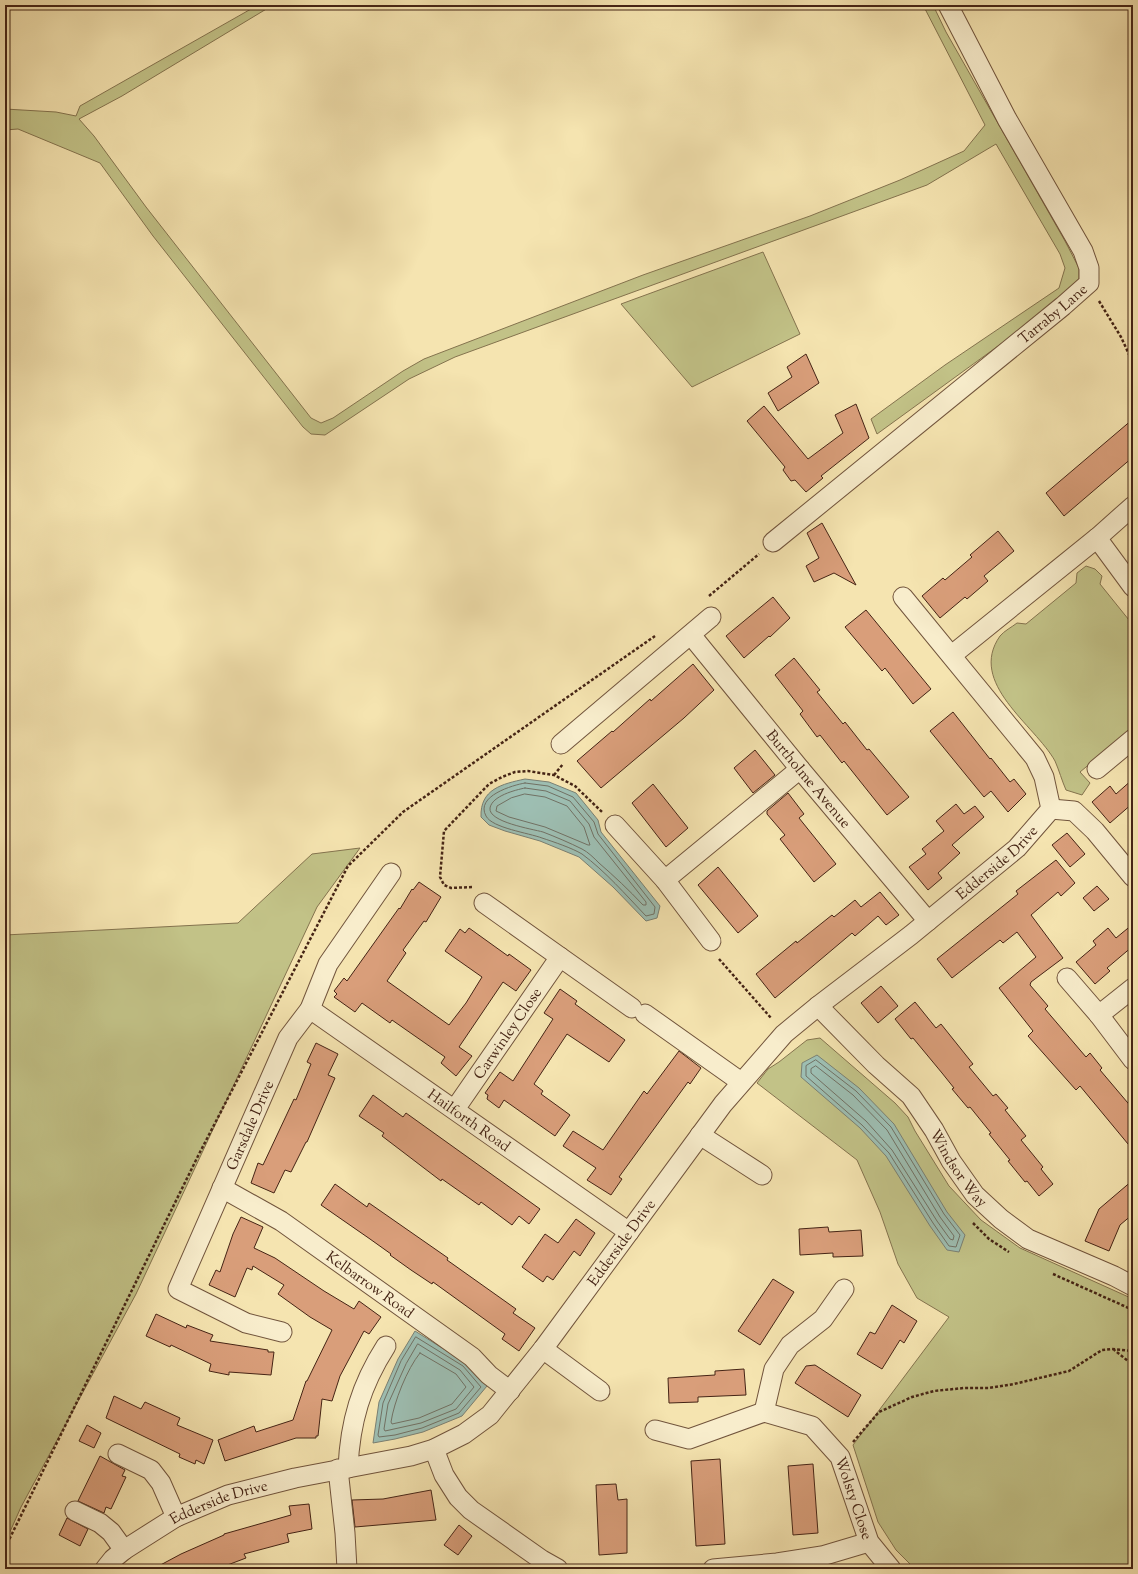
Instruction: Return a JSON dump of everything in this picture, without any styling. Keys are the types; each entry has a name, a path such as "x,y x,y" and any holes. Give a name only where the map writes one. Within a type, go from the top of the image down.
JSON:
{"street":[{"name":"Tarraby Lane","path":"773,542 1063,306 1089,283 1089,268 1083,251 1007,119 948,5"},
{"path":"952,655 1097,538 1133,506"},
{"path":"1097,538 1133,587"},
{"path":"903,597 1035,758 1044,777 1051,809 1074,811 1095,830 1133,877"},
{"path":"561,744 711,617"},
{"name":"Burtholme Avenue","path":"691,635 800,769 928,921"},
{"path":"1097,769 1133,739"},
{"path":"665,880 800,769"},
{"name":"Edderside Drive","path":"105,1569 113,1559 124,1550 176,1517 228,1496 295,1478 411,1456 434,1449 464,1434 490,1415 543,1349 700,1135 741,1082 784,1034 928,921 1017,848 1051,809"},
{"path":"610,820 665,880 711,941"},
{"name":"Garsdale Drive","path":"282,1332 246,1323 178,1288 288,1038 310,1009 328,964 391,873"},
{"path":"480,895 560,957 741,1082"},
{"name":"Carwinley Close","path":"455,1109 560,957"},
{"path":"1067,978 1099,1015 1133,1060"},
{"path":"1099,1015 1133,988"},
{"name":"Windsor Way","path":"818,1006 876,1065 911,1096 934,1130 951,1161 975,1195 1001,1219 1028,1239 1114,1276 1133,1286"},
{"name":"Hailforth Road","path":"310,1009 629,1232"},
{"path":"700,1135 762,1176"},
{"name":"Kelbarrow Road","path":"222,1188 287,1225 472,1357 489,1375 510,1391"},
{"path":"655,1430 689,1438 764,1412 774,1369 790,1345 822,1319 844,1290"},
{"path":"347,1569 343,1469 354,1415 369,1373 386,1346"},
{"path":"543,1349 600,1391"},
{"name":"Wolsty Close","path":"764,1412 812,1426 840,1457 869,1542 892,1569"},
{"path":"434,1449 444,1475 458,1497 467,1506 512,1540 558,1569"},
{"path":"118,1454 151,1470 161,1483 176,1517"},
{"path":"75,1511 100,1523 111,1532 124,1550"},
{"path":"713,1569 777,1566 822,1556 869,1542"}],"path":[{"path":"1089,283 1121,337 1133,363"},
{"path":"707,599 773,542"},
{"path":"5,1548 198,1156 348,866 402,812 656,635"},
{"path":"480,895 444,885 440,877 444,831 489,784 515,772 528,771 558,776 575,786 610,820"},
{"path":"1112,1349 1133,1365"},
{"path":"840,1457 879,1412 912,1397 934,1391 964,1388 989,1388 1014,1384 1069,1371 1102,1350 1112,1349 1133,1351"}],"green space":[{"path":"258,5 273,5 122,96 79,119 94,136 146,207 311,418 321,423 333,418 403,371 424,359 643,275 810,216 900,180 964,151 985,125 923,5 933,5 946,32 1065,241 1079,268 1079,284 1071,293 877,434 871,419 945,365 1059,288 1065,268 1060,254 996,144 927,185 455,357 409,379 325,435 311,434 303,427 153,236 100,163 18,129 5,130 5,109 56,112 76,116 80,106"},
{"path":"763,252 800,334 692,387 621,304"},
{"path":"1086,566 1095,569 1102,576 1100,584 1129,620 1133,621 1133,728 1080,772 1090,783 1082,795 1066,790 1055,761 1046,747 1008,703 998,687 992,670 992,653 1002,634 1017,623 1026,624 1076,583 1077,573"},
{"path":"360,848 317,907 136,1294 21,1507 5,1543 5,935 238,923 312,854"},
{"path":"820,1038 895,1103 908,1117 949,1186 981,1220 1020,1248 1133,1299 1133,1569 915,1569 896,1550 878,1522 853,1445 949,1317 917,1298 898,1264 880,1212 857,1160 757,1083 768,1069 807,1040"}],"water":[{"path":"525,779 549,782 576,793 598,820 601,832 660,906 657,918 646,921 613,887 579,857 540,841 489,825 481,817 484,800 488,794 494,789 508,783"},
{"path":"817,1055 859,1088 894,1124 947,1212 965,1235 959,1252 947,1250 886,1156 860,1128 801,1077 802,1063"},
{"path":"415,1331 466,1363 487,1386 462,1416 423,1432 373,1443 379,1402 398,1359"}],"building":[{"path":"806,354 819,383 778,411 768,393 792,377 787,367"},
{"path":"856,404 869,438 821,476 823,478 806,492 795,480 791,481 783,470 785,467 747,421 764,406 808,459 843,433 835,415"},
{"path":"1133,419 1133,457 1064,516 1046,493"},
{"path":"822,523 856,585 834,573 814,582 806,566 819,558 807,533"},
{"path":"998,531 1014,551 984,576 988,581 967,599 965,597 940,618 922,596 943,578 945,580 972,557 970,555"},
{"path":"773,597 790,618 770,637 769,636 744,658 726,636"},
{"path":"866,610 931,689 913,704 885,668 882,671 845,627"},
{"path":"794,658 820,690 817,692 843,724 845,722 867,750 869,749 909,797 887,815 844,761 842,763 820,735 817,737 800,714 803,711 775,675"},
{"path":"693,664 714,690 684,718 601,788 577,761 612,731 613,732 650,699 651,701"},
{"path":"953,712 1010,782 1014,779 1026,794 1008,812 991,791 984,797 930,731"},
{"path":"755,750 775,775 753,793 734,768"},
{"path":"1133,779 1133,803 1110,823 1092,802 1110,786 1116,794"},
{"path":"653,784 688,828 666,847 632,803"},
{"path":"788,793 804,814 799,818 836,864 814,882 780,839 785,835 767,814 767,811"},
{"path":"956,804 964,814 975,806 984,817 952,845 960,853 938,873 942,878 928,890 909,867 926,854 922,849 944,831 936,821"},
{"path":"1067,833 1085,854 1070,867 1052,845"},
{"path":"1056,860 1075,883 1061,896 1058,892 1031,915 1063,958 1031,982 1030,985 1048,1006 1045,1009 1086,1057 1090,1053 1102,1068 1100,1070 1133,1109 1133,1150 1080,1086 1076,1090 1028,1036 1033,1031 999,988 1036,957 1017,932 1003,943 1000,940 952,978 937,959 1018,894 1016,891"},
{"path":"718,867 758,916 738,933 698,885"},
{"path":"419,882 441,897 426,922 424,921 403,950 406,953 387,981 449,1025 466,1003 482,977 445,951 460,929 465,933 469,928 508,956 509,954 531,970 516,991 503,982 459,1047 472,1056 456,1076 441,1063 445,1057 392,1020 390,1023 362,1003 355,1012 334,997 337,994 334,991 344,978 347,981 399,908 400,909 412,889 413,890"},
{"path":"1097,886 1109,899 1094,911 1083,898"},
{"path":"880,892 899,915 886,925 878,916 855,936 852,933 775,998 756,974 796,941 797,943 832,915 834,917 855,900 861,907"},
{"path":"1133,924 1133,946 1107,968 1110,971 1095,984 1076,962 1096,945 1093,941 1108,928 1116,938"},
{"path":"881,986 898,1006 878,1023 861,1003"},
{"path":"560,989 577,1001 575,1004 625,1040 609,1062 567,1034 534,1084 543,1091 541,1094 570,1115 555,1136 504,1100 499,1108 487,1099 488,1095 485,1093 500,1072 513,1081 553,1019 544,1013"},
{"path":"915,1002 936,1028 941,1024 973,1064 969,1067 993,1096 996,1094 1008,1108 1005,1110 1026,1136 1021,1140 1043,1167 1041,1169 1053,1184 1039,1196 1008,1161 1010,1160 970,1107 968,1108 952,1089 954,1088 942,1073 895,1019"},
{"path":"316,1043 338,1054 328,1075 335,1078 307,1142 291,1172 285,1170 274,1193 251,1183 258,1163 263,1165 294,1099 296,1100 311,1064 307,1062"},
{"path":"679,1051 701,1068 690,1084 688,1082 619,1177 622,1179 611,1195 587,1180 596,1168 563,1146 573,1131 603,1150 644,1091 647,1094"},
{"path":"373,1095 403,1117 406,1113 540,1209 529,1224 519,1216 512,1225 481,1202 479,1205 442,1179 441,1181 382,1136 384,1133 359,1116"},
{"path":"1133,1180 1133,1214 1120,1225 1109,1251 1085,1241 1099,1209"},
{"path":"335,1184 367,1207 369,1203 448,1258 447,1260 516,1309 513,1313 535,1328 519,1351 502,1339 505,1334 433,1282 432,1284 411,1270 390,1255 391,1254 321,1205"},
{"path":"241,1217 263,1227 254,1248 275,1258 354,1309 359,1301 381,1317 369,1334 364,1331 340,1376 332,1401 322,1399 318,1436 316,1436 316,1438 296,1438 225,1461 218,1440 254,1426 256,1432 293,1420 306,1381 332,1330 310,1317 278,1294 284,1285 253,1266 252,1270 247,1268 235,1297 209,1285 216,1270 220,1272 233,1234"},
{"path":"576,1219 595,1233 580,1256 574,1251 553,1280 547,1276 543,1282 522,1267 545,1234 558,1243"},
{"path":"828,1227 829,1232 861,1230 863,1256 833,1257 833,1253 800,1255 799,1229"},
{"path":"773,1279 794,1292 760,1345 738,1331"},
{"path":"892,1305 917,1321 904,1343 900,1340 882,1369 857,1354 870,1332 875,1334"},
{"path":"156,1314 186,1328 187,1325 213,1335 210,1341 274,1352 271,1375 229,1372 229,1375 209,1371 211,1364 171,1345 170,1347 146,1336"},
{"path":"815,1365 861,1395 848,1417 795,1383 806,1366"},
{"path":"744,1369 746,1395 698,1397 698,1402 669,1403 668,1378 715,1375 715,1371"},
{"path":"114,1396 141,1409 145,1402 180,1418 177,1425 213,1440 204,1464 196,1460 195,1464 179,1457 180,1454 106,1418"},
{"path":"87,1425 101,1433 94,1448 79,1441"},
{"path":"100,1456 125,1470 122,1476 126,1477 111,1509 106,1507 104,1513 78,1501"},
{"path":"720,1459 725,1544 696,1546 691,1461"},
{"path":"813,1464 818,1533 793,1535 788,1466"},
{"path":"616,1484 618,1500 627,1499 627,1553 599,1555 596,1485"},
{"path":"431,1490 436,1520 355,1527 352,1500 383,1499"},
{"path":"309,1504 312,1529 287,1534 289,1542 244,1554 246,1558 217,1569 153,1569 224,1534 291,1515 289,1506"},
{"path":"67,1518 88,1529 80,1546 59,1535"},
{"path":"459,1525 472,1536 458,1555 444,1545"}]}
